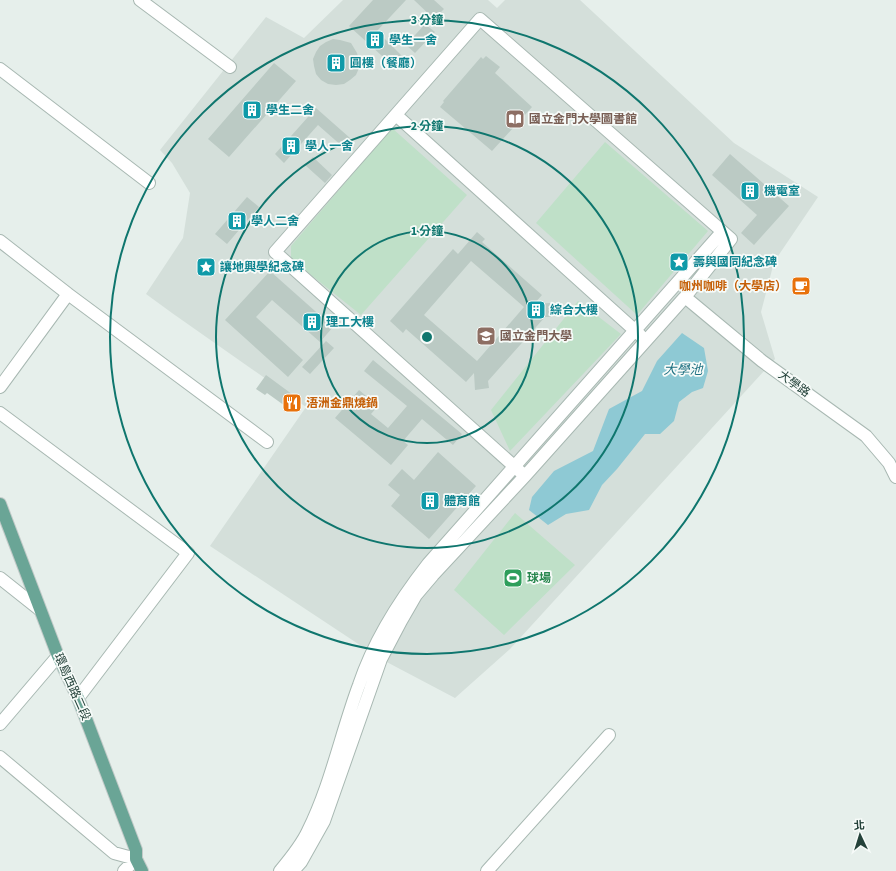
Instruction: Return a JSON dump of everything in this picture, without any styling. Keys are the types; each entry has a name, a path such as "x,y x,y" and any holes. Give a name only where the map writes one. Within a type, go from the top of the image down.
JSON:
{"main road":[{"name":"環島西路二段","path":"0,504 58,656 78,698 136,850 136,859 142,871"}],"street":[{"path":"140,0 230,67"},
{"path":"525,476 275,252 480,20 726,236"},
{"path":"0,69 149,183"},
{"path":"396,115 645,340"},
{"path":"293,871 301,862 324,821 381,659 416,595 685,297 726,236"},
{"path":"280,871 293,855 307,832 318,809 359,684 380,634 399,603 428,564 635,330 726,236"},
{"path":"0,241 68,294 267,442"},
{"path":"0,386 68,294"},
{"name":"大學路","path":"685,297 762,362 866,436 889,463 896,477"},
{"path":"0,413 188,553 78,698"},
{"path":"0,578 40,609"},
{"path":"0,724 58,656"},
{"path":"487,871 609,735"},
{"path":"0,758 114,853 136,859 124,871"}],"shaded area":[{"name":"國立金門大學","path":"343,0 488,0 497,8 505,0 580,0 734,143 818,197 774,262 761,312 775,359 510,649 455,698 381,659 210,546 306,407 146,294 183,238 190,193 172,163 160,150 266,17 304,38"}],"green space":[{"path":"392,128 467,195 361,315 291,259 291,246"},
{"path":"605,142 708,231 637,315 536,223"},
{"path":"578,301 621,334 510,451 491,410"},
{"name":"球場","path":"515,513 575,565 504,635 454,590"}],"water":[{"name":"大學池","path":"682,333 704,348 708,371 703,388 692,392 679,402 674,421 660,434 645,434 602,485 589,510 566,514 548,525 529,510 532,497 554,471 593,451 609,409 642,391 657,361"}],"building":[{"name":"學生一舍","path":"373,0 406,0 377,31 401,55 392,65 349,26"},
{"path":"414,0 434,0 444,9 434,19"},
{"path":"425,24 435,32 415,53 406,45"},
{"name":"圓樓（餐廳）","path":"333,39 351,43 359,60 359,68 356,75 344,84 328,84 321,80 316,74 314,66 313,59 320,46"},
{"path":"486,56 500,67 495,73 532,107 492,151 440,107 444,102 443,101 481,57 483,59"},
{"name":"學生二舍","path":"274,63 296,81 229,157 208,139"},
{"name":"學人一舍","path":"316,108 350,138 343,147 318,125 284,163 275,154"},
{"name":"機電室","path":"730,154 789,206 754,245 741,233 757,215 712,175"},
{"path":"313,157 332,175 325,183 305,165"},
{"name":"學人二舍","path":"247,197 259,207 227,244 215,234"},
{"name":"綜合大樓","path":"477,232 485,239 482,242 542,295 534,304 550,303 551,317 545,317 488,381 489,388 475,390 474,373 466,382 406,329 403,333 390,321 453,249 458,254","holes":["471,261 524,307 477,361 424,315"]},
{"name":"理工大樓","path":"270,271 333,327 320,342 272,300 256,317 303,360 288,377 225,320"},
{"path":"326,341 334,348 310,374 302,367"},
{"path":"373,360 462,434 453,445 422,419 403,441 408,445 391,465 335,418 359,390 378,406 371,414 388,428 407,406 364,371"},
{"path":"266,375 300,400 292,411 267,393 265,395 256,389"},
{"name":"體育館","path":"438,452 476,486 429,539 391,506 400,495 388,485 402,469 414,480"}],"place":[{"name":"學生一舍","path":"375,40"},
{"name":"圓樓（餐廳）","path":"336,63"},
{"name":"學生二舍","path":"252,110"},
{"name":"國立金門大學圖書館","path":"515,119"},
{"name":"學人一舍","path":"291,146"},
{"name":"機電室","path":"750,191"},
{"name":"學人二舍","path":"237,221"},
{"name":"壽與國同紀念碑","path":"679,262"},
{"name":"讓地興學紀念碑","path":"206,267"},
{"name":"咖州咖啡（大學店）","path":"801,286"},
{"name":"綜合大樓","path":"536,310"},
{"name":"理工大樓","path":"312,322"},
{"name":"國立金門大學","path":"486,336"},
{"name":"浯洲金鼎燒鍋","path":"292,403"},
{"name":"體育館","path":"430,501"},
{"name":"球場","path":"513,578"}]}
